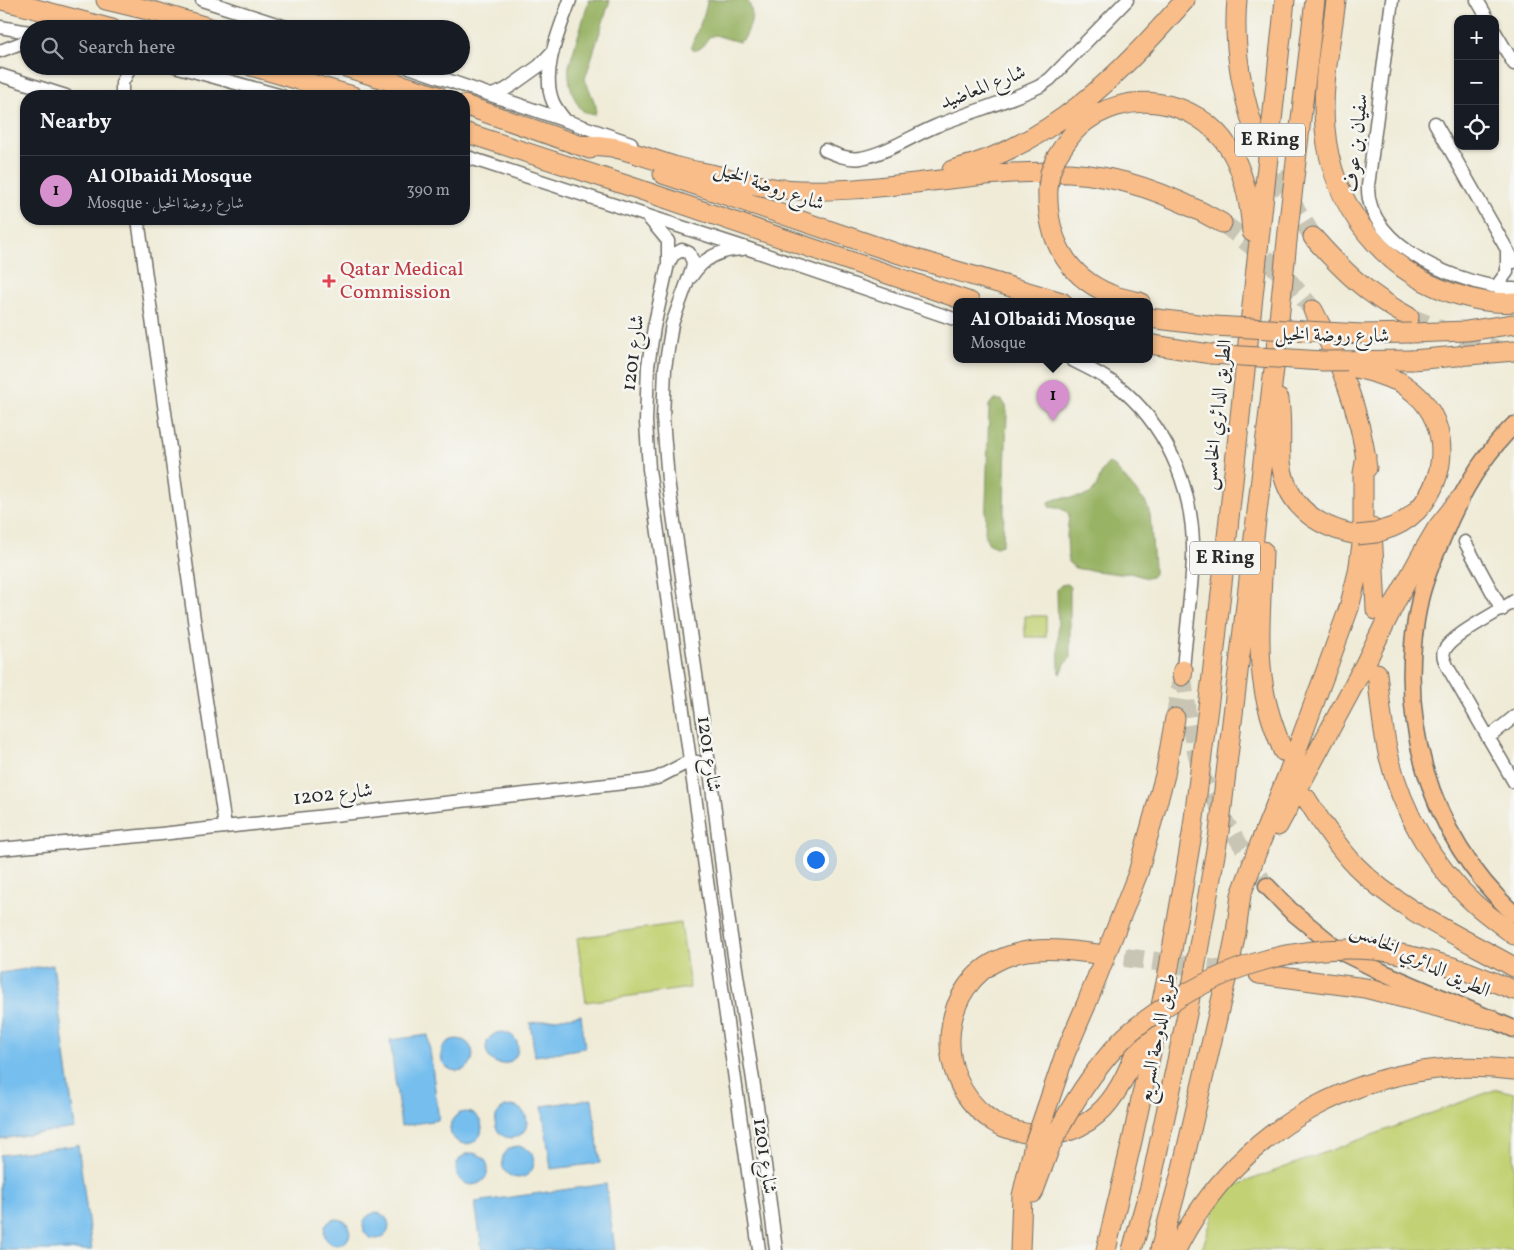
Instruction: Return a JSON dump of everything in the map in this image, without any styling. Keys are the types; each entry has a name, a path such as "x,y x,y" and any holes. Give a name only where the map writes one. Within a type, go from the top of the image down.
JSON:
{"highway":[{"path":"2,0 78,20"},
{"path":"106,0 184,20"},
{"path":"910,184 983,161 1019,145 1050,128 1112,78 1186,0"},
{"path":"1237,0 1237,54 1240,78 1252,123"},
{"name":"الطريق الدائري الخامس","path":"1192,834 1214,666 1285,0"},
{"name":"E Ring","path":"1258,501 1315,0"},
{"path":"1336,0 1325,88 1325,128 1331,162 1344,198 1367,234 1382,251 1416,278 1450,293 1470,298 1487,302 1514,302"},
{"path":"282,75 333,90"},
{"path":"371,75 419,90"},
{"path":"1126,298 1094,286 1066,260 1056,244 1050,226 1047,207 1048,188 1050,173 1056,158 1078,127 1093,116 1120,105 1148,101 1184,109 1201,118 1216,131 1229,147 1243,179 1251,223 1255,281"},
{"name":"شارع روضة الخيل","path":"470,107 896,253 1048,298"},
{"path":"470,134 958,298"},
{"path":"578,145 616,148 712,175 780,189 875,188 1031,172 1096,176 1156,191 1191,206 1222,223"},
{"path":"470,146 581,181 638,189"},
{"path":"1313,237 1361,286 1410,325"},
{"path":"1153,306 1208,325"},
{"path":"1312,310 1331,345 1348,384 1360,424 1366,457 1374,554 1376,610"},
{"name":"شارع روضة الخيل","path":"1153,318 1208,325 1362,334 1410,325 1466,331 1514,324"},
{"name":"شارع روضة الخيل","path":"1153,345 1210,354 1323,361 1412,360 1514,351"},
{"path":"1274,369 1280,402 1281,463 1289,490 1296,502 1317,521 1329,528 1357,535 1376,533 1401,522 1415,512 1426,500 1435,485 1440,469 1442,453 1440,436 1435,420 1426,405 1415,392 1400,382 1372,372 1323,361"},
{"path":"1160,1250 1181,1173 1236,932 1242,895 1349,608 1358,572 1363,537 1363,474 1366,457"},
{"path":"1236,932 1278,826 1424,550 1437,528 1460,499"},
{"path":"1258,501 1263,542 1260,653 1264,689 1273,726 1283,751"},
{"name":"طريق الدوحة السريع","path":"1132,1250 1150,1187 1187,1014 1219,832 1258,501"},
{"path":"1377,673 1383,728 1388,753 1398,785 1415,823 1441,866 1475,904 1514,935"},
{"path":"1020,1250 1022,1196 1042,1146 1065,1054 1138,873 1165,775 1175,718"},
{"path":"1306,798 1339,847 1374,882 1419,913 1514,967"},
{"name":"طريق الدوحة السريع","path":"1106,1250 1128,1159 1168,972 1192,834"},
{"path":"1042,1146 1064,1118 1080,1092 1123,1039 1171,1003 1225,973 1276,957 1331,949 1376,950 1405,954 1466,971 1514,990"},
{"path":"1097,954 1048,950 1020,952 1004,957 984,970 969,985 961,997 952,1020 949,1045 955,1075 961,1088 973,1104 987,1117 1011,1130 1055,1136 1073,1130 1103,1110 1130,1067 1168,972"},
{"path":"1259,974 1365,988 1491,1019"},
{"path":"1176,1250 1198,1212 1234,1167 1266,1139 1297,1117 1322,1103 1382,1078 1437,1068 1466,1066 1514,1070"}],"main road":[{"path":"1514,425 1498,441 1480,464 1460,499 1427,575 1420,598 1413,643 1412,666 1415,720 1421,758 1437,805 1452,837 1477,875 1514,914"},
{"name":"الطريق الدائري الخامس","path":"1267,886 1290,910 1340,951 1382,972 1514,1029"}],"street":[{"path":"202,0 264,20"},
{"path":"566,121 558,112 553,102 549,82 552,52 570,0"},
{"name":"شارع المعاضيد","path":"825,150 838,156 862,158 936,126 1040,86 1050,79 1127,0"},
{"name":"سفيان بن عوف","path":"1392,0 1368,186 1370,206 1386,231 1412,253 1449,273 1479,284 1514,289"},
{"path":"1477,0 1486,15"},
{"path":"0,27 20,30"},
{"path":"1499,39 1514,64"},
{"path":"0,51 20,43"},
{"path":"492,94 503,91 511,86 539,66 552,52"},
{"path":"0,75 47,90"},
{"path":"122,90 122,83 126,75"},
{"path":"208,75 261,90"},
{"name":"شارع روضة الخيل","path":"434,75 492,94 603,135 659,152 712,175"},
{"path":"1435,123 1514,262"},
{"path":"470,158 749,249 953,319"},
{"name":"شارع 1201","path":"647,216 668,241 668,264 654,327 648,366 646,422 650,479 694,780 748,1185 759,1250"},
{"path":"139,225 194,622 225,826"},
{"name":"شارع 1201","path":"749,249 730,250 713,255 698,267 689,281 676,311 668,342 663,419 668,480 776,1250"},
{"path":"1496,287 1507,272 1507,249"},
{"name":"شارع 1201","path":"668,264 678,251 686,250 693,262 689,281"},
{"path":"1078,363 1095,371 1123,390 1146,413 1167,445 1180,471 1189,512 1193,558 1183,674"},
{"path":"1465,542 1502,610"},
{"path":"1514,601 1460,634 1445,650 1443,656 1446,666 1514,782"},
{"path":"1488,738 1514,717"},
{"path":"690,761 697,762 710,771"},
{"name":"شارع 1202","path":"0,849 161,834 643,781 657,778 690,761"},
{"path":"669,772 683,772 694,780"},
{"path":"728,1027 743,1024"}],"green space":[{"path":"589,0 610,0 585,79 596,106 594,115 584,112 576,102 570,83 569,71"},
{"path":"707,0 747,0 752,15 749,29 744,39 739,42 715,35 709,37 701,48 694,51 691,46"},
{"path":"993,400 1002,400 1007,412 1003,541 1002,545 996,547 989,544 985,536 989,405"},
{"path":"1109,463 1115,467 1146,503 1150,514 1154,566 1154,574 1151,577 1147,578 1130,573 1120,574 1080,569 1075,568 1068,562 1067,535 1069,515 1058,508 1049,507 1049,502 1060,498 1082,497 1091,493 1105,466"},
{"path":"1067,584 1070,587 1070,658 1061,674 1059,673 1057,590 1061,585"},
{"path":"1025,616 1046,616 1046,637 1025,637"},
{"path":"681,923 690,988 586,1002 577,938"},
{"path":"1497,1089 1514,1093 1514,1250 1202,1250 1217,1202 1226,1189"}],"water":[{"path":"53,965 75,1128 0,1139 0,973"},
{"path":"581,1015 585,1048 535,1056 530,1023"},
{"path":"502,1032 508,1033 513,1037 517,1042 517,1054 513,1059 508,1063 502,1064 496,1063 491,1059 487,1054 486,1048 487,1042 491,1037 496,1033"},
{"path":"428,1035 439,1120 401,1126 390,1040"},
{"path":"457,1039 463,1040 468,1044 472,1049 472,1061 468,1066 463,1070 457,1071 451,1070 446,1066 442,1061 441,1055 442,1049 446,1044 451,1040"},
{"path":"592,1099 600,1163 551,1169 542,1106"},
{"path":"511,1106 517,1107 522,1111 526,1116 526,1128 522,1133 517,1137 511,1138 505,1137 500,1133 496,1128 495,1122 496,1116 500,1111 505,1107"},
{"path":"466,1112 472,1113 477,1117 481,1122 481,1134 477,1139 472,1143 466,1144 460,1143 455,1139 451,1134 450,1128 451,1122 455,1117 460,1113"},
{"path":"78,1145 92,1250 0,1250 0,1155"},
{"path":"518,1146 524,1147 529,1151 533,1156 533,1168 529,1173 524,1177 518,1178 512,1177 507,1173 503,1168 502,1162 503,1156 507,1151 512,1147"},
{"path":"472,1153 478,1154 483,1158 487,1163 487,1175 483,1180 478,1184 472,1185 466,1184 461,1180 457,1175 456,1169 457,1163 461,1158 466,1154"},
{"path":"606,1184 615,1250 482,1250 475,1202"},
{"path":"376,1213 385,1217 389,1226 385,1235 376,1239 367,1235 363,1226 367,1217"},
{"path":"337,1219 346,1223 350,1232 346,1241 337,1245 328,1241 324,1232 328,1223"}],"tunnel":[{"path":"1252,123 1279,182 1313,237"},
{"path":"1222,223 1248,242 1271,263 1313,310"},
{"path":"1409,317 1504,352"},
{"path":"1175,718 1182,676"},
{"path":"1184,677 1191,734 1195,752 1208,788 1226,822 1267,886"},
{"path":"1097,954 1239,972"}],"place":[{"name":"Qatar Medical Commission","path":"329,281"},
{"name":"Al Olbaidi Mosque","path":"1053,421"}]}
